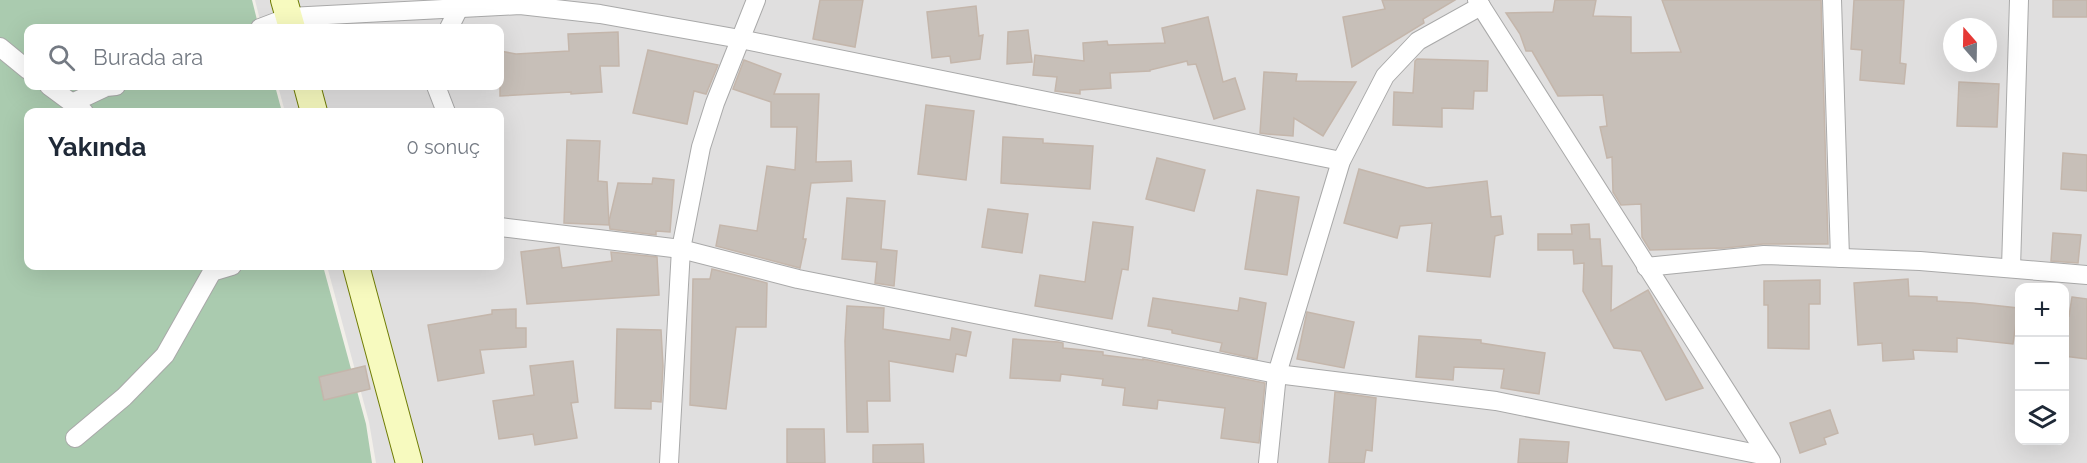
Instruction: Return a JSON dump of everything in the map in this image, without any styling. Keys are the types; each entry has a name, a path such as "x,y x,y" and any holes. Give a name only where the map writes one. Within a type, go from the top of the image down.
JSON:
{"street":[{"path":"669,463 681,249 701,147 715,103 756,0"},
{"path":"1832,0 1840,258"},
{"path":"2011,268 2019,0"},
{"path":"1268,463 1277,374 1341,161 1385,76 1418,40 1479,3 1770,459"},
{"path":"451,24 459,4"},
{"path":"269,24 288,15 459,4 520,6 600,14 741,39 1341,161"},
{"path":"0,47 24,67"},
{"path":"54,90 78,108 101,90"},
{"path":"308,90 313,108"},
{"path":"438,90 444,108"},
{"path":"504,227 681,249 798,279 1277,374 1496,401 1770,459"},
{"path":"1646,267 1764,255 1920,261 2087,275"},
{"path":"75,438 124,397 165,355 210,270"},
{"path":"357,270 409,463"}],"shaded area":[{"path":"255,0 2087,0 2087,463 376,463 369,422 328,270 504,270 504,108 284,108 279,90 504,90 504,24 261,24"}],"green space":[{"path":"0,0 252,0 258,24 24,24 24,90 276,90 281,108 24,108 24,270 324,270 366,424 372,463 0,463"}],"building":[{"path":"820,0 863,0 855,47 813,39"},
{"path":"1382,0 1455,0 1423,19 1424,23 1352,67 1343,17 1385,9"},
{"path":"1555,0 1596,0 1593,16 1631,17 1631,53 1681,52 1662,0 1821,0 1828,244 1763,244 1725,248 1650,250 1642,237 1641,204 1621,205 1613,192 1612,157 1607,158 1600,127 1607,126 1603,95 1558,96 1532,51 1526,51 1520,34 1506,13 1553,12"},
{"path":"1854,0 1904,0 1900,63 1906,64 1904,84 1860,80 1862,50 1851,49"},
{"path":"2053,0 2087,0 2087,17 2053,17"},
{"path":"976,6 979,36 983,35 980,59 951,63 950,56 932,58 927,12"},
{"path":"1208,17 1223,82 1235,78 1245,109 1214,119 1196,64 1188,65 1187,61 1150,71 1110,73 1111,88 1080,90 1080,94 1055,91 1057,77 1033,75 1035,55 1084,61 1083,43 1107,41 1108,45 1165,43 1162,28"},
{"path":"1028,30 1032,62 1007,64 1008,32"},
{"path":"618,32 619,66 600,66 602,92 500,96 500,90 504,90 504,52 516,54 569,51 568,34"},
{"path":"648,50 718,65 706,94 694,91 687,124 633,113"},
{"path":"1417,59 1488,61 1487,91 1474,91 1473,109 1442,108 1442,127 1393,125 1394,92 1413,93"},
{"path":"744,60 781,74 774,94 819,94 816,162 851,161 852,181 811,183 803,239 806,239 800,268 716,246 720,225 757,231 767,166 795,170 797,127 771,127 771,102 733,89"},
{"path":"1264,72 1297,74 1296,81 1356,82 1323,136 1294,118 1293,136 1267,134 1260,133"},
{"path":"1959,82 1999,84 1997,127 1957,126"},
{"path":"926,105 974,111 966,180 918,174"},
{"path":"1003,137 1043,139 1043,143 1093,146 1090,189 1001,183"},
{"path":"567,140 600,141 598,181 607,182 609,225 564,223"},
{"path":"2063,153 2087,155 2087,191 2061,189"},
{"path":"1157,158 1205,170 1194,211 1146,199"},
{"path":"1359,169 1427,188 1487,181 1491,217 1501,216 1503,234 1495,236 1490,277 1427,271 1432,223 1400,226 1397,238 1344,223"},
{"path":"653,178 674,180 670,232 656,231 656,235 610,229 609,221 618,183 652,184"},
{"path":"1257,190 1299,197 1287,275 1245,269"},
{"path":"847,198 885,201 881,249 897,251 894,286 875,283 877,262 842,259"},
{"path":"988,209 1028,214 1022,253 982,247"},
{"path":"1093,222 1133,227 1128,270 1122,269 1112,319 1035,306 1040,275 1085,282"},
{"path":"1589,224 1590,239 1600,239 1602,266 1612,266 1611,311 1648,290 1703,388 1666,400 1641,351 1614,348 1583,291 1584,263 1574,264 1573,250 1538,250 1538,234 1572,234 1571,225"},
{"path":"2053,233 2081,235 2078,263 2051,261"},
{"path":"559,247 562,268 612,261 611,252 657,257 659,295 527,304 521,252"},
{"path":"712,269 767,283 766,327 736,327 726,409 690,405 693,279 710,279"},
{"path":"1908,279 1909,296 1937,297 1937,301 2015,308 2013,344 1957,338 1957,352 1913,350 1914,359 1883,361 1882,343 1858,345 1854,283"},
{"path":"1820,280 1820,304 1809,304 1809,349 1768,348 1768,305 1764,305 1764,281"},
{"path":"2072,297 2087,299 2087,359 2069,357 2069,316"},
{"path":"1153,298 1238,311 1240,298 1266,303 1257,359 1220,351 1222,343 1148,326"},
{"path":"847,306 884,308 883,329 950,340 952,328 971,332 966,356 956,354 953,372 889,361 890,401 867,401 868,432 847,432 845,341"},
{"path":"516,309 516,328 526,328 526,347 480,350 484,373 438,381 428,325 492,314 492,310"},
{"path":"1307,312 1354,322 1344,368 1297,359"},
{"path":"617,329 661,330 663,366 661,402 651,401 651,409 615,408"},
{"path":"1419,336 1481,340 1481,343 1545,353 1539,394 1501,388 1504,369 1454,367 1453,380 1416,377"},
{"path":"1013,339 1058,342 1063,343 1063,348 1103,352 1103,355 1143,359 1265,383 1259,443 1221,438 1225,408 1158,400 1157,409 1123,405 1125,388 1102,385 1103,379 1061,374 1060,381 1010,378"},
{"path":"573,361 578,402 571,403 577,438 535,445 533,434 499,439 493,401 534,395 530,366"},
{"path":"365,366 370,389 324,400 319,377"},
{"path":"1335,392 1376,398 1372,451 1366,450 1364,463 1329,463"},
{"path":"1830,410 1838,433 1824,438 1826,444 1800,453 1790,423"},
{"path":"787,429 824,429 825,463 787,463"},
{"path":"1520,439 1569,442 1567,463 1518,463"},
{"path":"923,444 924,463 873,463 873,445"}]}
